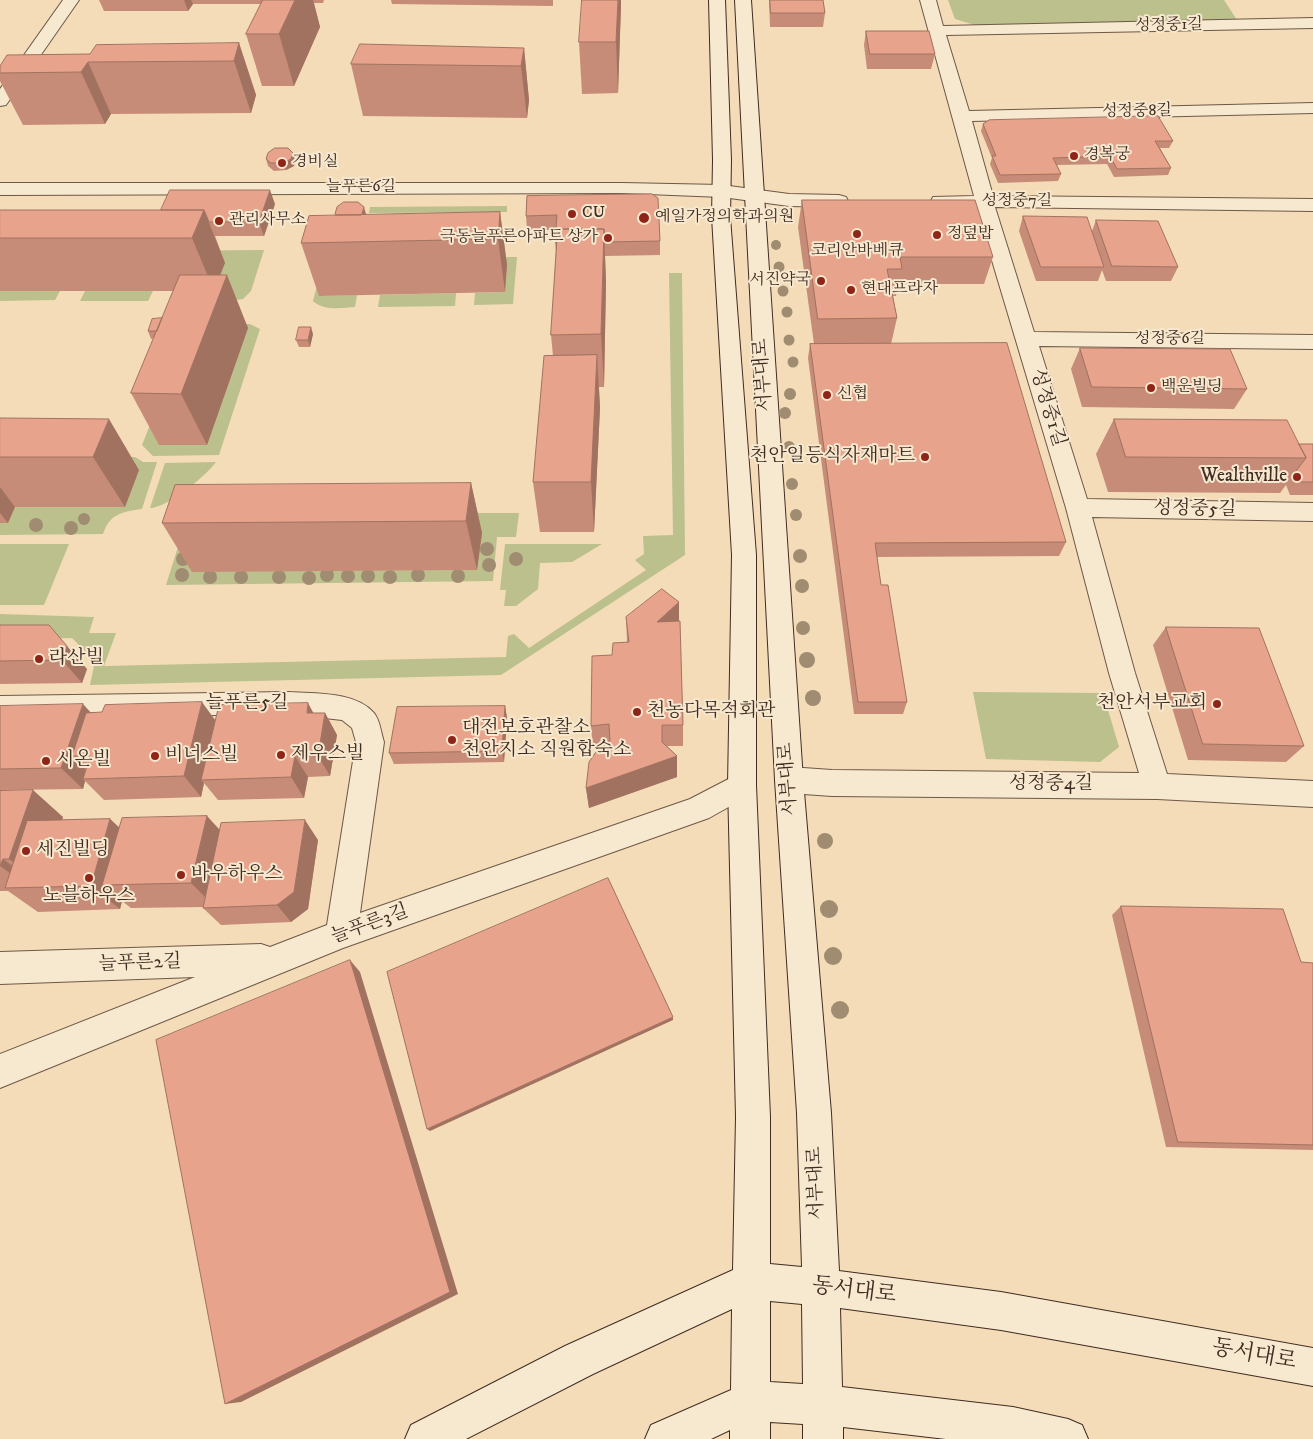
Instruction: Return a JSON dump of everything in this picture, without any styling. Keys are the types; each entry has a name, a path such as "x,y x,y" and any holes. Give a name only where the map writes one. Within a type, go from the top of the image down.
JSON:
{"street":[{"path":"0,101 71,0"},
{"name":"서부대로","path":"717,0 721,217 744,555 742,785 753,1117 750,1439"},
{"name":"서부대로","path":"743,0 789,780 814,1113 824,1422"},
{"name":"성정중1길","path":"928,0 983,189 984,202 1078,508 1122,673 1157,786"},
{"name":"성정중1길","path":"936,31 1313,23"},
{"name":"성정중8길","path":"961,116 1313,108"},
{"name":"늘푸른6길","path":"0,190 622,188 722,191"},
{"path":"722,191 789,200 857,201"},
{"name":"성정중7길","path":"925,201 1313,205"},
{"name":"성정중6길","path":"1026,340 1313,342"},
{"name":"성정중5길","path":"1078,508 1313,512"},
{"name":"늘푸른5길","path":"0,707 288,703 348,709 364,721 370,742 341,934"},
{"name":"성정중4길","path":"789,780 832,783 1157,786 1313,794"},
{"name":"늘푸른3길","path":"0,1071 341,934 699,809 742,785"},
{"name":"늘푸른2길","path":"0,968 279,959"},
{"name":"동서대로","path":"425,1439 579,1360 752,1281 821,1287 1000,1311 1313,1367"},
{"path":"665,1439 751,1400 824,1422 1013,1427 1068,1439"}],"green space":[{"path":"948,0 1224,0 1237,20 984,28 955,19"},
{"path":"507,206 507,212 369,213 370,207"},
{"path":"264,250 251,291 243,299 236,300 169,300 173,291 214,291 225,263 0,252"},
{"path":"517,257 513,304 474,305 475,293 505,292 507,265 319,296 357,295 355,307 327,308 313,301 324,258"},
{"path":"669,273 682,273 685,555 501,675 90,685 95,661 72,638 0,640 0,614 94,617 89,633 116,633 104,666 506,657 508,636 514,634 529,648 646,570 635,560 644,554 643,536 673,535"},
{"path":"0,291 60,291 55,300 0,301"},
{"path":"85,291 153,291 148,301 80,301"},
{"path":"456,293 455,306 378,307 380,295"},
{"path":"190,324 250,324 260,329 219,455 153,456 142,445"},
{"path":"98,457 135,457 143,462 157,462 142,509 117,515 109,522 103,534 0,535 0,523 8,523 15,507 125,507"},
{"path":"216,462 204,475 176,497 157,507 150,508 165,463"},
{"path":"442,513 519,513 516,537 497,537 493,581 166,585 183,531 192,571 477,570"},
{"path":"0,544 69,544 44,605 0,605"},
{"path":"505,544 602,544 572,562 540,563 538,589 516,606 504,606 506,590 500,590"},
{"path":"973,692 1103,693 1119,747 1100,762 986,759"}],"building":[{"path":"263,0 295,0 279,34 246,34"},
{"path":"582,0 618,0 616,42 579,42"},
{"path":"770,0 823,0 825,13 771,13"},
{"path":"866,31 929,31 935,54 870,54"},
{"path":"239,43 234,61 88,62 81,72 0,73 0,66 7,55 90,54 96,45"},
{"path":"360,44 524,48 521,66 351,64"},
{"name":"경복궁","path":"1158,116 1173,141 1155,141 1171,168 1117,169 1110,156 1053,158 1061,174 1000,175 992,156 996,156 983,124 989,120"},
{"path":"275,148 288,148 293,153 291,159 283,163 271,163 266,159 268,153"},
{"path":"170,190 270,190 259,222 209,222 204,210 161,210"},
{"path":"652,194 658,198 660,241 605,242 604,229 558,229 557,242 555,242 557,215 526,216 527,196"},
{"name":"현대프라자","path":"802,200 975,200 993,257 900,257 902,269 887,269 897,318 818,319"},
{"path":"344,202 358,202 364,207 362,214 335,214 337,207"},
{"path":"0,210 204,210 192,238 0,238"},
{"path":"500,212 498,239 301,243 309,216"},
{"path":"1023,216 1087,217 1104,267 1041,267"},
{"path":"1096,220 1158,221 1178,267 1112,266"},
{"path":"558,229 604,229 601,334 551,335"},
{"path":"180,275 227,275 181,394 131,393"},
{"path":"162,318 157,331 148,331 152,319"},
{"path":"299,327 311,327 308,340 296,340"},
{"name":"천안일등식자재마트","path":"1007,343 1066,542 875,543 881,585 888,585 907,702 858,702 810,344"},
{"path":"1080,348 1230,349 1247,389 1092,387"},
{"path":"597,355 591,482 533,482 544,356"},
{"path":"0,418 109,419 93,457 0,457"},
{"path":"1114,419 1287,420 1306,458 1126,457"},
{"path":"1299,444 1313,444 1313,482 1301,482 1296,471 1306,458"},
{"path":"471,483 466,521 162,523 175,485"},
{"name":"천농다목적회관","path":"662,589 679,602 657,622 680,621 683,725 662,725 662,742 677,756 586,788 589,762 596,752 610,741 609,724 591,726 592,656 612,655 613,643 629,642 626,617"},
{"path":"0,625 49,625 67,646 62,660 0,661"},
{"name":"천안서부교회","path":"1166,627 1259,628 1304,746 1203,744"},
{"path":"202,702 184,776 83,779 90,756 72,756 86,713 102,712 105,705"},
{"path":"308,703 307,713 325,713 318,756 295,756 291,777 201,780 219,705"},
{"path":"83,704 61,768 0,769 0,706"},
{"name":"대전보호관찰소 천안지소 직원합숙소","path":"505,706 502,751 389,753 397,707"},
{"path":"33,790 9,859 3,859 0,866 0,791"},
{"path":"207,816 191,883 102,885 122,818"},
{"path":"110,819 91,886 5,888 27,821"},
{"path":"305,820 294,892 277,905 203,908 221,823"},
{"path":"608,878 673,1017 427,1129 387,972"},
{"path":"1121,906 1283,909 1301,962 1313,963 1313,1145 1178,1142"},
{"path":"350,960 450,1292 225,1404 156,1040"}],"place":[{"name":"경복궁","path":"1074,156"},
{"name":"경비실","path":"282,163"},
{"name":"CU","path":"572,214"},
{"name":"예일가정의학과의원","path":"644,218"},
{"name":"관리사무소","path":"219,221"},
{"name":"코리안바베큐","path":"857,234"},
{"name":"정덮밥","path":"937,235"},
{"name":"극동늘푸른아파트 상가","path":"608,238"},
{"name":"서진약국","path":"821,281"},
{"name":"현대프라자","path":"851,290"},
{"name":"백운빌딩","path":"1151,388"},
{"name":"신협","path":"827,395"},
{"name":"천안일등식자재마트","path":"925,457"},
{"name":"Wealthville","path":"1297,477"},
{"name":"라산빌","path":"39,659"},
{"name":"천안서부교회","path":"1217,704"},
{"name":"천농다목적회관","path":"637,712"},
{"name":"대전보호관찰소 천안지소 직원합숙소","path":"452,740"},
{"name":"제우스빌","path":"281,755"},
{"name":"비너스빌","path":"155,756"},
{"name":"시온빌","path":"46,761"},
{"name":"세진빌딩","path":"26,851"},
{"name":"바우하우스","path":"181,875"},
{"name":"노블하우스","path":"89,878"}]}
